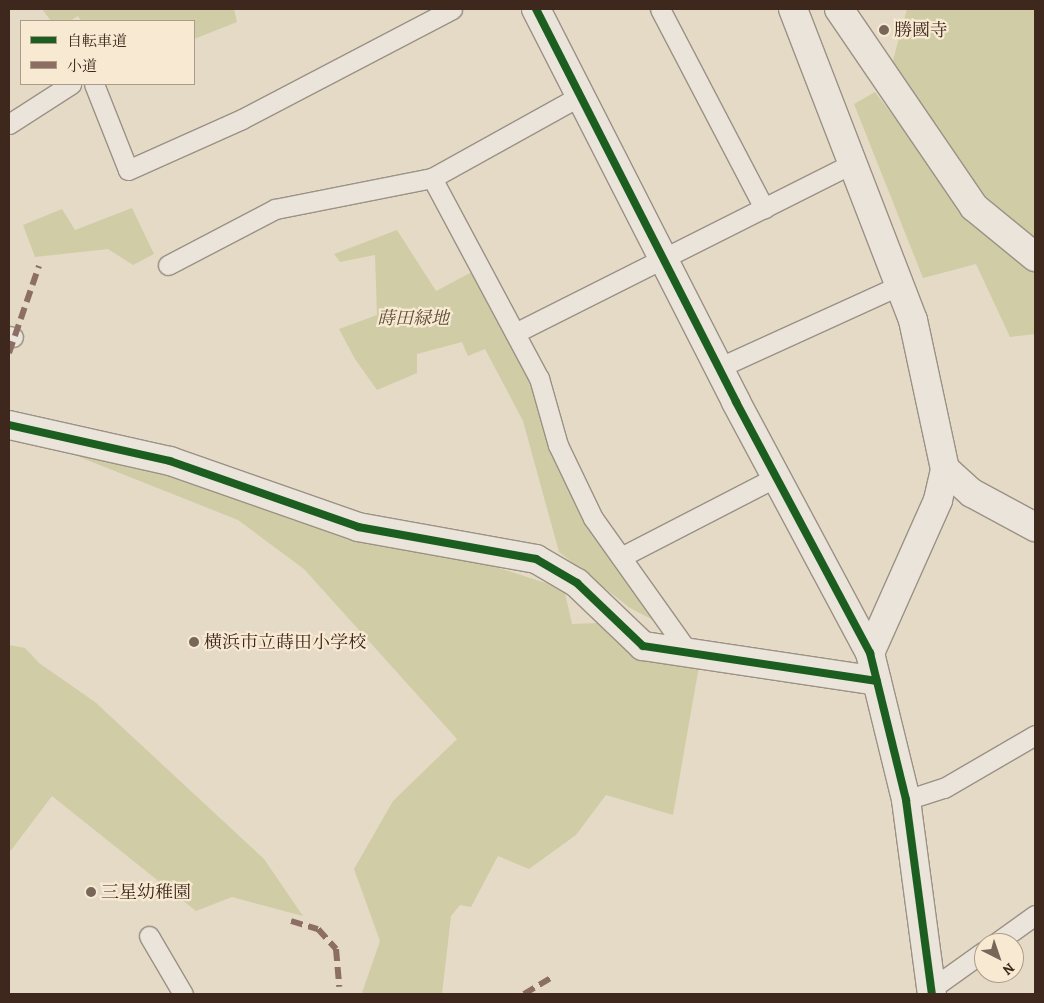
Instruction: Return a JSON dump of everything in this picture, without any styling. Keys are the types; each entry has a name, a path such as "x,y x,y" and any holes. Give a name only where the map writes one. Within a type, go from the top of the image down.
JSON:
{"street":[{"path":"536,9 578,97 718,368 870,653 906,800 932,991"},
{"path":"793,9 913,320 945,469 938,500 870,653"},
{"path":"839,9 974,207 1035,257"},
{"path":"9,425 170,461 358,527 536,559 577,583 644,646 691,656 876,681"},
{"path":"945,469 972,493 1035,527"}],"lane":[{"path":"94,85 128,170 242,119 452,9"},
{"path":"660,9 764,208"},
{"path":"9,124 69,85"},
{"path":"168,266 275,209 432,178 578,97"},
{"path":"515,333 853,163"},
{"path":"432,178 539,378 558,445 593,518 691,656"},
{"path":"718,368 900,285"},
{"path":"621,557 776,477"},
{"path":"906,800 944,788 1035,735"},
{"path":"1010,933 1035,915"},
{"path":"149,936 183,994"},
{"path":"932,991 974,959"}],"green space":[{"path":"42,9 234,9 237,22 195,39 195,20 80,20 78,16 72,20 50,20"},
{"path":"907,9 1035,9 1035,241 983,194 892,64"},
{"path":"875,92 974,222 1035,271 1035,334 1010,337 976,264 923,278 854,104"},
{"path":"132,208 154,254 133,265 108,249 35,257 23,225 62,209 75,230"},
{"name":"蒔田緑地","path":"397,230 436,291 472,272 535,382 553,448 659,623 630,608 559,552 523,421 485,349 468,356 462,342 417,354 417,373 377,390 355,359 339,329 377,315 375,255 340,262 334,254"},
{"path":"72,454 143,465 226,489 292,520 438,548 564,589 572,624 599,623 642,658 699,666 673,815 606,795 576,835 529,869 498,856 471,907 460,905 451,916 442,994 362,993 380,941 354,869 393,801 457,739 304,569 238,520"},
{"path":"9,645 25,648 39,663 95,702 264,859 303,916 232,897 196,911 52,796 9,853"}],"marked path":[{"path":"9,353 39,266"},
{"path":"291,921 318,929 336,949 339,987"},
{"path":"524,994 554,976"}],"cycle path":[{"path":"536,9 736,402 870,653 906,800 932,994"},
{"path":"9,425 170,461 358,527 536,559 577,583 643,646 876,681"}],"place":[{"name":"勝國寺","path":"884,30"},
{"name":"横浜市立蒔田小学校","path":"194,642"},
{"name":"三星幼稚園","path":"91,892"}]}
